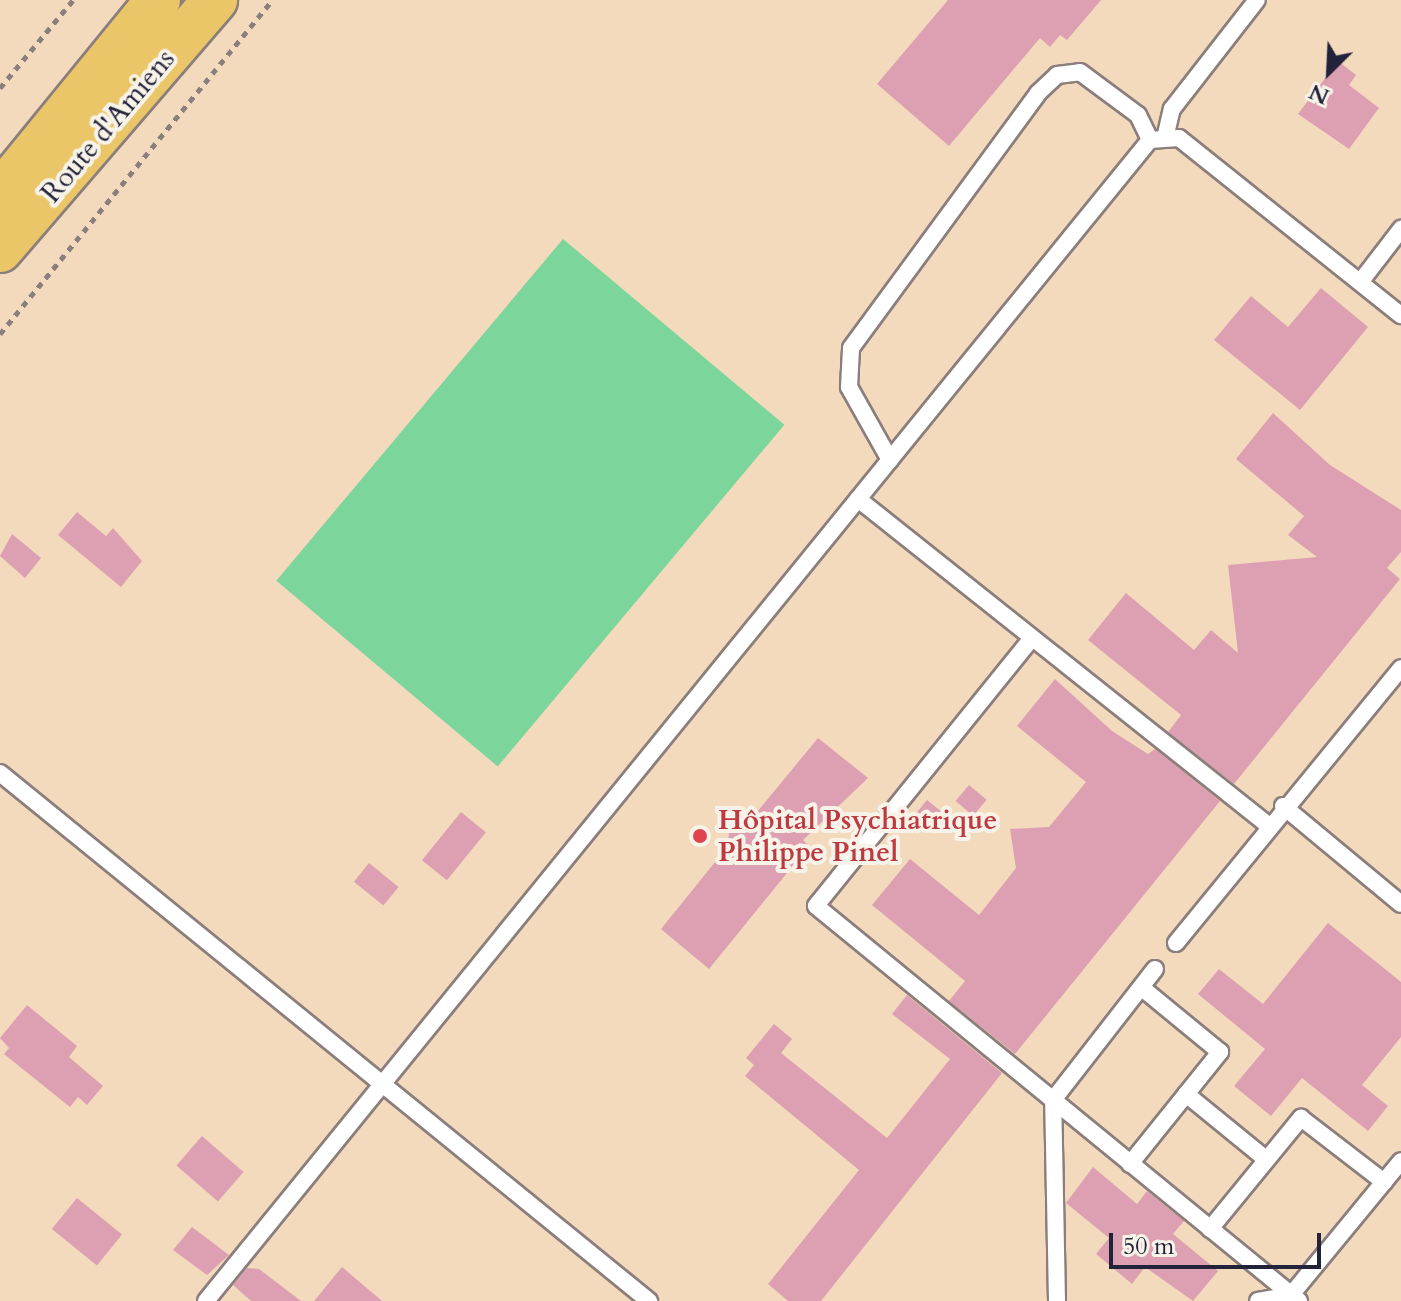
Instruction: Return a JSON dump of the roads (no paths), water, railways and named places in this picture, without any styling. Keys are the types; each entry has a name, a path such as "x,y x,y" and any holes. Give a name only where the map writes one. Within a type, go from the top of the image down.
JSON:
{"main road":[{"name":"Route d'Amiens","path":"0,194 158,0"},
{"name":"Route d'Amiens","path":"0,250 215,0"}],"lane":[{"path":"206,1301 858,499 1158,137 1172,109 1257,0"},
{"path":"890,460 849,387 851,348 1038,93 1057,75 1080,72 1138,115 1158,137 1361,281 1401,315"},
{"path":"1361,281 1401,229"},
{"path":"858,499 1268,825"},
{"path":"1032,638 816,906 1295,1298"},
{"path":"1176,943 1283,806 1401,668"},
{"path":"0,773 649,1301"},
{"path":"1283,806 1401,904"},
{"path":"1057,1301 1053,1100 1155,969"},
{"path":"1130,1164 1220,1052 1141,987"},
{"path":"1186,1094 1267,1160"},
{"path":"1210,1229 1301,1118 1384,1182"},
{"path":"1258,1301 1295,1298 1401,1161"}],"place":[{"name":"Hôpital Psychiatrique Philippe Pinel","path":"700,836"}]}
